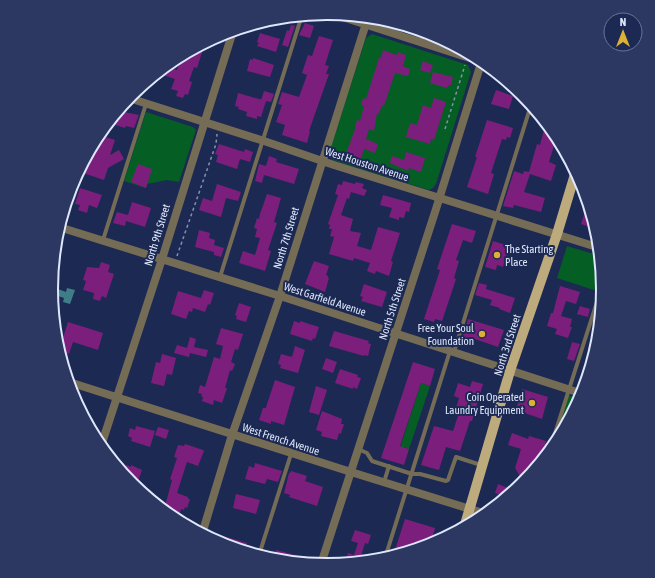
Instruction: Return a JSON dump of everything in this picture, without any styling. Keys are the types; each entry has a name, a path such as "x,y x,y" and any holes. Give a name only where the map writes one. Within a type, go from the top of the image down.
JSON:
{"main road":[{"name":"North 3rd Street","path":"467,519 510,371 557,234 573,180"}],"street":[{"name":"North 7th Street","path":"204,527 232,435 280,296 366,23"},
{"path":"375,24 421,42 458,54"},
{"name":"North 9th Street","path":"104,437 162,259 230,38"},
{"name":"North 5th Street","path":"323,558 481,68"},
{"name":"West Houston Avenue","path":"136,100 439,199 593,246"},
{"name":"West Garfield Avenue","path":"66,229 280,296 576,392"},
{"name":"West French Avenue","path":"76,385 291,454 479,511"}],"lane":[{"path":"220,277 300,22"},
{"path":"421,42 423,37"},
{"path":"103,240 146,104"},
{"path":"388,551 452,352 475,287 495,216 530,112"},
{"path":"555,431 596,304"},
{"path":"358,449 367,453 372,461 412,474 420,474 446,481 448,480 456,457 483,465"},
{"path":"261,550 291,454"},
{"path":"384,482 389,466"}],"path":[{"path":"445,129 465,65"},
{"path":"177,257 216,144 217,134"},
{"path":"175,250 179,251"}],"green space":[{"path":"372,34 468,65 471,72 436,184 429,190 333,160 330,157 330,150 366,38"},
{"path":"146,112 193,127 196,130 179,182 167,180 147,184 146,188 124,181"},
{"path":"567,246 594,254 596,291 557,278"},
{"path":"421,383 430,386 409,449 404,447 403,450 400,448"},
{"path":"568,395 574,397 569,408 558,427"}],"shaded area":[{"path":"67,288 75,290 70,304 63,302 64,298 58,296 58,289 66,292"}],"building":[{"path":"305,23 314,26 310,38 299,35"},
{"path":"291,25 295,26 288,47 282,45 287,30 289,31"},
{"path":"260,33 280,39 276,52 257,46 259,43 257,42"},
{"path":"319,36 333,40 325,65 329,66 326,74 329,74 309,131 307,143 282,135 285,125 276,122 282,105 278,104 282,92 299,97 307,75 302,73 308,55 312,56"},
{"path":"383,50 397,55 398,52 406,55 403,66 410,69 408,76 395,73 384,106 382,106 379,113 377,113 374,131 369,129 366,139 378,144 375,153 364,149 361,159 346,154 357,120 360,121 364,106 361,105 363,98 366,99"},
{"path":"202,51 197,68 194,67 189,81 192,82 188,95 185,94 183,98 176,96 178,91 171,89 175,79 165,76 173,69 177,70 179,64"},
{"path":"253,58 274,65 270,77 247,71 250,59 253,60"},
{"path":"423,61 433,65 430,73 420,70"},
{"path":"433,72 453,77 451,85 448,85 447,88 430,83"},
{"path":"496,90 513,96 509,109 491,104"},
{"path":"264,91 274,94 271,102 261,100"},
{"path":"238,93 266,101 261,117 257,116 257,119 246,116 247,112 238,109 239,107 235,106"},
{"path":"434,98 446,102 434,140 431,139 430,144 406,137 410,123 417,125 423,105 431,108"},
{"path":"125,112 139,115 134,128 126,126 125,128 114,125"},
{"path":"487,120 513,128 510,138 507,137 506,140 502,139 491,173 494,174 488,194 467,187"},
{"path":"544,130 554,145 549,162 556,165 551,181 530,174 524,192 545,198 541,212 514,205 513,208 503,206 514,171 523,174 524,171 529,172 537,144 540,145"},
{"path":"106,137 115,140 110,155 119,150 124,159 108,168 104,180 84,173"},
{"path":"219,144 244,152 245,149 253,152 250,162 240,159 237,169 216,162 218,155 215,154"},
{"path":"406,152 425,158 421,172 409,168 408,171 390,163 392,156 404,160"},
{"path":"269,156 277,159 276,162 299,169 294,184 264,175 262,183 255,181 259,164 266,166"},
{"path":"138,164 152,169 146,188 131,182"},
{"path":"343,181 355,184 356,182 364,184 362,188 367,190 364,196 351,192 349,199 347,198 341,215 353,219 350,231 361,233 357,246 371,250 378,227 400,233 391,261 393,262 389,276 376,271 375,274 367,271 370,263 354,258 353,261 329,254 334,237 330,236 332,229 329,229 330,225 328,224 338,195 335,194 338,184 342,185"},
{"path":"217,184 241,192 238,201 226,198 221,217 199,210 203,198 212,201"},
{"path":"80,188 102,195 97,208 89,205 87,213 78,210 80,205 75,204"},
{"path":"267,194 281,198 274,222 277,223 268,250 271,251 265,271 239,263 243,251 255,255 260,238 255,237 257,229 254,228 257,218 259,219"},
{"path":"383,195 411,203 409,212 406,211 404,218 399,217 399,220 389,217 392,208 380,205"},
{"path":"132,202 151,208 145,227 126,221 125,226 113,223 117,212 128,215"},
{"path":"585,212 589,227 581,224"},
{"path":"452,224 476,231 472,243 463,240 456,260 459,261 454,278 456,279 442,321 435,319 434,322 424,319 440,270 437,269"},
{"path":"199,230 210,233 209,238 215,240 214,245 224,248 221,257 214,255 214,252 195,247"},
{"name":"The Starting Place","path":"493,241 509,246 503,267 497,265 496,270 485,267"},
{"path":"314,261 329,266 326,275 329,278 325,292 305,284"},
{"path":"101,262 110,265 108,272 114,274 106,298 102,296 100,301 93,299 94,293 83,290 86,281 83,280 87,267 99,268"},
{"path":"479,283 487,285 486,289 515,298 510,313 490,305 492,300 475,295"},
{"path":"364,284 387,292 382,307 361,301 363,297 360,296"},
{"path":"560,286 580,292 576,304 566,301 561,316 572,319 570,327 572,327 568,338 555,334 557,329 547,326 551,313 553,313"},
{"path":"204,290 214,293 210,305 208,304 205,312 193,308 192,312 189,311 186,319 171,314 178,291 201,298"},
{"path":"239,303 251,307 246,322 236,319 237,316 235,315"},
{"path":"580,306 590,309 588,317 577,314"},
{"name":"Free Your Soul Foundation","path":"468,319 504,330 498,347 472,338 470,345 461,342"},
{"path":"294,321 300,323 300,321 319,327 315,339 313,338 312,341 290,334"},
{"path":"68,322 103,333 98,350 73,342 69,354 67,353 63,337"},
{"path":"221,328 243,334 238,350 235,349 231,362 235,364 232,371 230,370 225,388 227,388 222,403 214,400 213,405 202,401 202,394 198,393 200,385 205,387 214,357 220,359 223,346 216,344"},
{"path":"334,331 369,341 368,343 371,344 368,356 329,346"},
{"path":"190,337 196,339 194,347 208,350 206,357 190,353 189,357 174,353 177,345 187,348"},
{"path":"572,342 580,344 574,361 567,359"},
{"path":"295,346 305,350 298,373 280,368 281,365 278,364 281,354 292,357"},
{"path":"162,354 176,358 172,375 167,374 164,386 151,383 156,362 160,363"},
{"path":"326,358 337,362 333,373 322,369"},
{"path":"413,362 435,369 430,386 421,383 400,446 409,449 404,465 381,458"},
{"path":"340,369 358,375 357,377 361,378 357,389 335,383"},
{"path":"275,380 295,387 284,425 271,421 271,424 259,420 263,408 266,408"},
{"path":"472,381 483,384 472,421 470,421 460,451 446,447 439,470 421,465 434,426 453,431 458,416 454,414 459,398 454,396 458,383 470,387"},
{"path":"316,386 327,390 319,415 309,412"},
{"name":"Coin Operated Laundry Equipment","path":"522,389 548,397 542,419 516,410"},
{"path":"322,411 342,419 341,424 344,424 341,434 339,433 337,440 321,436 322,432 316,430"},
{"path":"136,426 155,431 150,447 131,441 132,438 128,436 130,428 135,430"},
{"path":"158,427 169,430 166,439 155,435"},
{"path":"512,433 528,439 529,436 546,441 541,453 521,476 515,468 521,449 508,445"},
{"path":"185,444 204,451 198,466 187,462 177,493 190,499 187,508 185,507 184,510 181,509 180,514 166,503 172,480 170,479 177,458 174,457 178,445 184,446"},
{"path":"255,463 282,471 278,482 267,479 265,484 245,479 249,466 254,468"},
{"path":"126,465 131,467 131,465 142,470 138,480 125,466"},
{"path":"291,471 307,476 305,481 323,487 317,506 289,497 290,495 284,493 289,473"},
{"path":"498,484 508,488 500,495 495,493"},
{"path":"236,494 260,500 256,514 233,508"},
{"path":"405,519 435,528 433,537 395,549"},
{"path":"355,530 371,535 368,544 365,543 361,556 347,557 348,553 354,555 358,543 351,541"},
{"path":"223,537 247,543 246,546 241,544"},
{"path":"276,550 299,556 292,556 275,553"}],"place":[{"name":"The Starting Place","path":"497,255"},
{"name":"Free Your Soul Foundation","path":"482,334"},
{"name":"Coin Operated Laundry Equipment","path":"532,403"}]}
